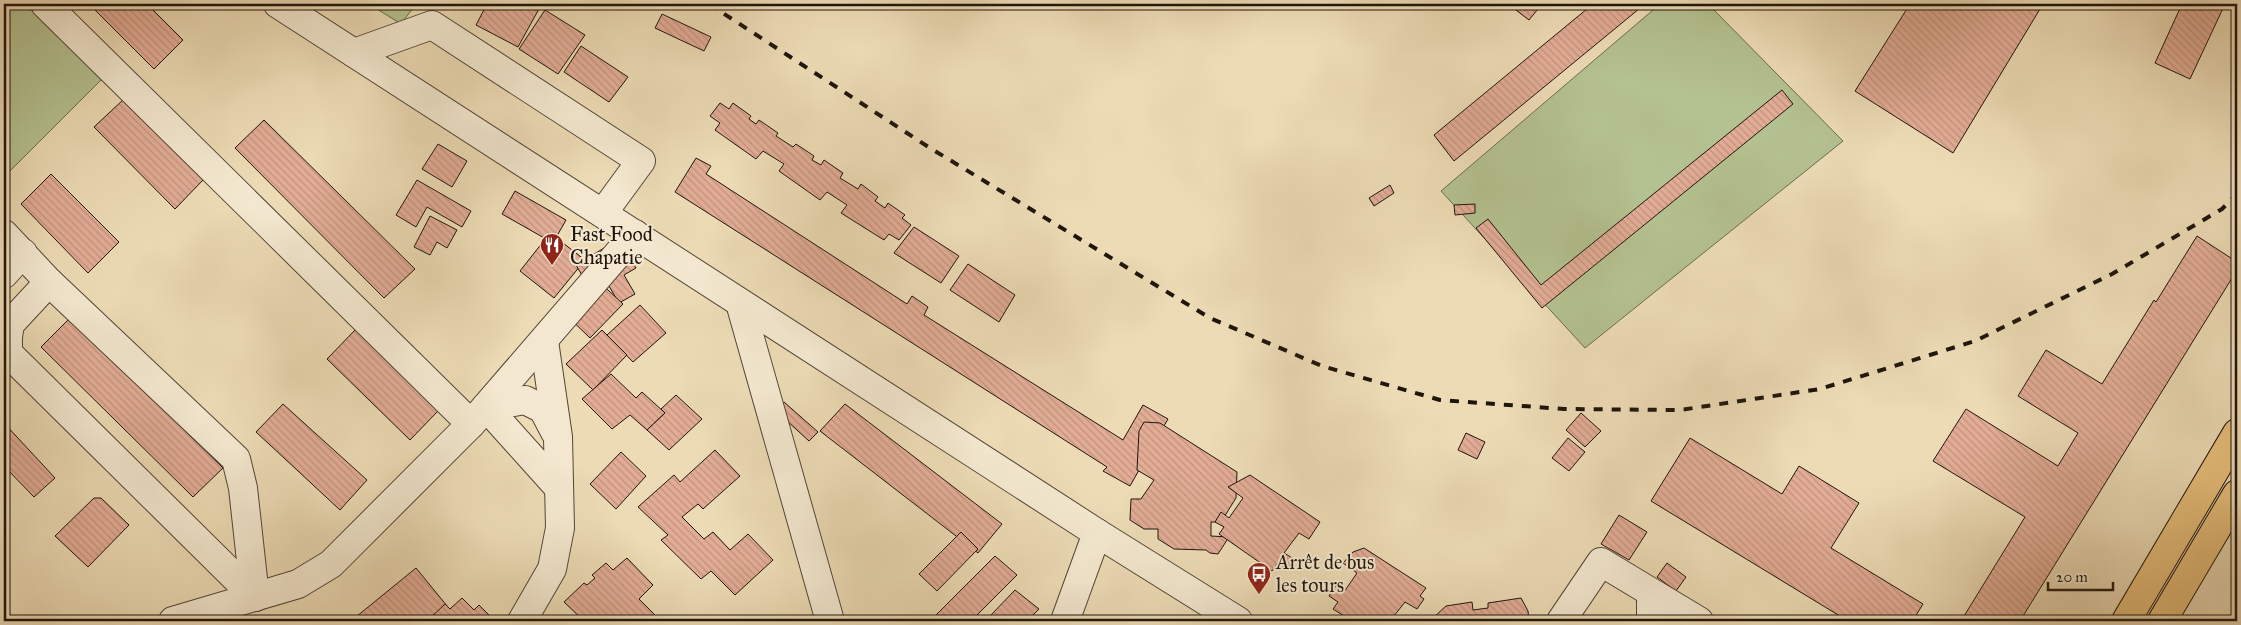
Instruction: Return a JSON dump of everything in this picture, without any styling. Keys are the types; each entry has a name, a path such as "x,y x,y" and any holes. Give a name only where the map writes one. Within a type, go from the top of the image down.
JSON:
{"main road":[{"path":"2126,621 2237,433"},
{"path":"2162,621 2237,494"}],"street":[{"path":"45,4 478,415 558,486"},
{"path":"278,4 1097,533 1238,621"},
{"path":"354,53 432,25 460,54 569,123 641,161 603,213"},
{"path":"4,234 50,282 236,459 243,488 255,597"},
{"path":"173,621 298,584 331,564 478,415 635,234"},
{"path":"4,274 23,253"},
{"path":"50,282 10,324 8,353 255,597"},
{"path":"740,303 830,621"},
{"path":"522,621 552,570 560,528 558,437 544,341"},
{"path":"478,415 525,400 543,409 558,437"},
{"path":"1065,621 1097,533"},
{"path":"1561,621 1601,562 1698,621"},
{"path":"1651,593 1651,621"}],"green space":[{"path":"4,4 25,4 102,79 4,177"},
{"path":"369,4 416,4 401,24"},
{"path":"1660,4 1708,4 1843,141 1585,348 1441,191"}],"building":[{"path":"89,4 147,4 183,40 154,69"},
{"path":"487,4 534,4 540,7 518,47 476,25"},
{"path":"1508,4 1542,4 1529,20"},
{"path":"1593,4 1645,4 1454,161 1434,135"},
{"path":"1910,4 2043,4 1953,153 1855,91"},
{"path":"2182,4 2225,4 2190,79 2155,63"},
{"path":"545,10 585,35 558,74 519,49"},
{"path":"662,14 711,37 704,51 655,28"},
{"path":"581,46 628,77 609,102 564,72"},
{"path":"1782,90 1793,104 1542,308 1476,228 1488,219 1541,285"},
{"path":"124,99 203,180 175,209 94,127"},
{"path":"720,103 729,109 733,103 751,116 749,119 756,124 759,120 778,133 776,136 793,147 796,144 814,156 812,160 821,165 824,160 843,173 840,178 858,189 861,184 878,197 875,201 885,208 888,203 905,215 902,218 911,225 899,240 889,234 884,240 841,213 847,205 827,192 820,200 779,171 784,164 763,151 756,159 715,130 720,123 710,116"},
{"path":"264,120 415,269 384,298 235,148"},
{"path":"438,144 467,161 452,187 422,169"},
{"path":"696,158 711,166 706,174 907,304 912,296 928,307 924,315 1123,440 1143,405 1168,419 1130,486 1103,471 1107,467 675,192"},
{"path":"51,174 119,242 88,273 21,204"},
{"path":"417,180 471,211 462,227 427,207 416,227 396,215"},
{"path":"1390,185 1394,193 1374,206 1369,198"},
{"path":"515,191 566,220 553,243 502,214"},
{"path":"1475,204 1475,213 1455,215 1454,205"},
{"path":"430,216 457,230 447,248 437,242 430,255 414,247"},
{"path":"914,227 959,256 941,283 894,253"},
{"name":"Fast Food Chapatie","path":"550,233 585,260 554,298 520,271"},
{"path":"2197,236 2237,262 2237,270 2020,621 1961,621 2025,517 1933,461 1966,409 2058,466 2078,433 2018,396 2046,350 2102,384 2154,300 2156,302"},
{"path":"619,239 636,268 624,275 635,294 619,303 601,273 586,282 576,265"},
{"path":"968,264 1015,295 999,322 950,290"},
{"path":"594,277 623,304 590,338 562,311"},
{"path":"640,305 666,333 633,362 607,335"},
{"path":"70,318 223,468 193,497 41,347"},
{"path":"356,329 438,411 410,440 327,359"},
{"path":"602,330 627,355 593,390 566,364"},
{"path":"611,374 636,398 642,392 665,413 647,430 630,415 612,429 582,399"},
{"path":"676,395 702,419 669,450 647,430 665,413 661,409"},
{"path":"784,402 818,432 809,441 776,411"},
{"path":"283,404 367,480 340,510 256,432"},
{"path":"845,404 1002,524 978,553 820,431"},
{"path":"1581,413 1601,431 1585,447 1566,430"},
{"path":"1144,422 1160,423 1237,472 1236,498 1221,522 1211,522 1211,536 1229,537 1218,554 1210,553 1206,550 1174,549 1158,539 1158,529 1144,529 1130,520 1131,499 1141,499 1154,480 1137,470 1139,431"},
{"path":"4,423 55,478 34,497 4,466"},
{"path":"1466,433 1485,442 1477,459 1458,450"},
{"path":"1568,438 1585,452 1569,471 1552,458"},
{"path":"1690,438 1782,494 1799,466 1859,503 1831,548 1923,604 1915,617 1921,621 1848,621 1651,501"},
{"path":"715,450 740,476 703,509 698,504 682,517 704,539 713,532 730,550 748,534 773,560 735,595 711,571 701,579 661,540 668,535 638,507 674,475 680,482"},
{"path":"621,452 646,476 616,509 590,484"},
{"path":"1250,475 1320,522 1309,539 1299,533 1284,553 1294,559 1287,569 1278,563 1272,571 1219,534 1224,527 1215,522 1221,512 1229,518 1243,498 1228,487"},
{"path":"94,498 101,498 129,525 88,567 55,536"},
{"path":"1619,515 1647,532 1629,560 1601,544"},
{"path":"961,532 978,549 937,591 919,574"},
{"path":"1364,548 1426,588 1420,596 1424,599 1417,609 1405,602 1390,621 1352,621 1333,609 1338,602 1329,596 1335,586 1344,592 1357,573 1343,563 1353,552"},
{"path":"995,556 1017,575 971,621 930,621"},
{"path":"627,558 653,585 639,599 656,616 650,621 584,621 564,602 584,583 587,585 595,578 592,575 606,563 613,570"},
{"path":"1667,563 1686,577 1676,591 1657,577"},
{"path":"416,568 452,612 440,621 351,621"},
{"path":"1015,590 1039,609 1027,621 996,621 990,616"},
{"path":"462,598 474,610 479,605 490,616 488,621 427,621 445,604 450,609"},
{"path":"1521,598 1528,611 1529,621 1433,621 1434,617 1446,606 1472,602 1473,610 1488,608 1488,603"}],"railway":[{"path":"709,4 930,148 1210,318 1322,366 1440,400 1564,409 1680,410 1820,389 1975,341 2112,274 2222,209 2237,194"}],"place":[{"name":"Fast Food Chapatie","path":"552,266"},
{"name":"Arrêt de bus les tours","path":"1259,595"}]}
